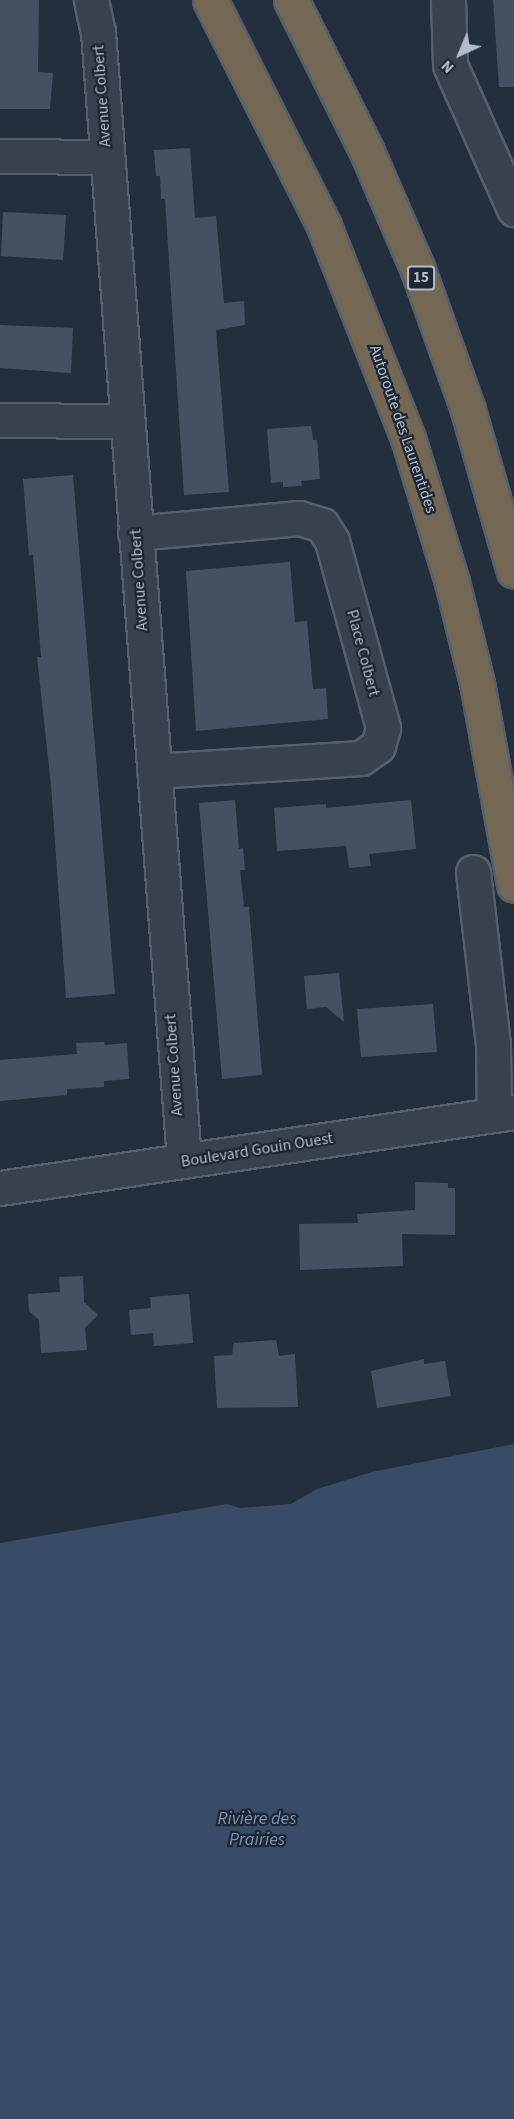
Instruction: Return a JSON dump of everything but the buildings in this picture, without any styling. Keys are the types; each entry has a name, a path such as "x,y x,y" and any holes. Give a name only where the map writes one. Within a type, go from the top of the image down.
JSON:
{"highway":[{"name":"Autoroute des Laurentides","path":"210,0 320,217 398,410 458,603 506,826 514,885"},
{"name":"15","path":"291,0 367,152 418,270 471,420 514,571"}],"street":[{"name":"Avenue Colbert","path":"91,0 98,32 184,1161"},
{"path":"448,0 450,65 514,209"},
{"path":"0,156 106,157"},
{"path":"0,420 127,421"},
{"name":"Place Colbert","path":"135,532 299,518 322,525 332,541 383,728 378,746 361,758 154,771"},
{"path":"473,872 493,1044 504,1113"},
{"name":"Boulevard Gouin Ouest","path":"0,1188 504,1113"}],"water":[{"name":"Rivière des Prairies","path":"514,1444 514,2119 0,2119 0,1543 227,1504 240,1508 291,1504 317,1489 372,1472"}]}
